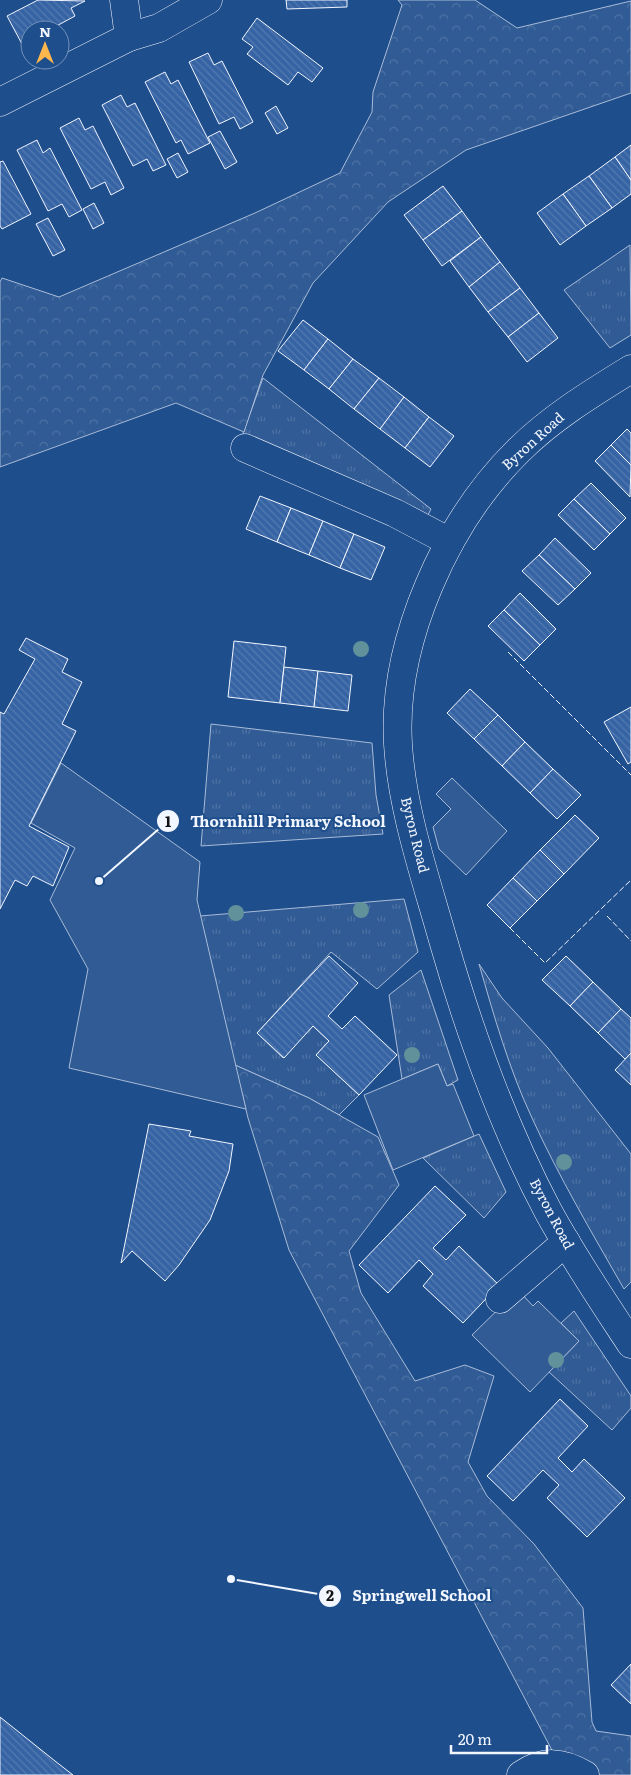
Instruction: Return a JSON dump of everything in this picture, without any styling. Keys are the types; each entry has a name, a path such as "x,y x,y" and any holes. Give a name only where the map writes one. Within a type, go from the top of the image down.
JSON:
{"street":[{"path":"124,0 129,37"},
{"path":"0,102 129,37 160,28 208,0"},
{"name":"Byron Road","path":"631,369 573,406 517,452 474,504 450,542 424,598 413,630 406,663 398,725 402,773 408,809 464,1013 480,1059 523,1160 566,1242 631,1344"},
{"path":"245,448 395,513 450,542"},
{"path":"500,1299 566,1242"},
{"path":"520,1775 536,1765 569,1766 585,1775"}],"green space":[{"path":"398,0 475,0 517,28 631,1 631,93 466,150 388,202 313,283 263,375 244,432 176,403 0,467 0,282 2,278 59,297 255,213 340,173 372,112 373,92 402,5"},
{"path":"630,245 631,335 610,348 564,290"},
{"path":"263,378 431,509 428,515 242,436"},
{"path":"211,724 372,743 376,795 383,834 201,846"},
{"path":"404,899 418,952 377,989 331,952 257,1033 283,1058 313,1026 329,1041 316,1055 359,1095 339,1115 309,1098 235,1065 200,916"},
{"path":"479,964 502,998 548,1048 631,1154 631,1282 624,1289 588,1226 532,1118 509,1061"},
{"path":"421,970 458,1080 447,1086 438,1064 402,1079 389,995"},
{"path":"235,1065 309,1098 378,1137 399,1185 349,1251 361,1293 415,1381 465,1365 494,1376 468,1462 487,1496 534,1544 583,1608 592,1722 596,1731 631,1736 631,1775 565,1775 289,1250 248,1118"},
{"path":"479,1134 506,1192 484,1218 423,1158"},
{"path":"574,1311 631,1396 631,1408 612,1430 549,1372 579,1341 561,1323"}],"shaded area":[{"path":"61,763 200,862 197,900 246,1109 69,1068 88,969 50,900 75,848 31,823"},
{"path":"452,778 507,831 466,875 439,849 433,827 451,809 436,794"},
{"path":"438,1064 447,1086 453,1084 474,1136 393,1170 364,1095"},
{"path":"518,1290 533,1306 538,1301 579,1341 530,1392 472,1335"}],"building":[{"path":"38,0 85,1 71,8 75,16 68,20 20,20 20,40 7,16"},
{"path":"286,0 347,0 347,7 287,9"},
{"path":"257,18 323,68 312,82 298,72 288,85 247,54 253,47 242,39"},
{"path":"208,53 214,65 222,61 253,122 240,129 234,117 219,124 189,62"},
{"path":"165,72 171,84 178,80 210,143 188,154 181,140 176,143 145,82"},
{"path":"121,95 127,107 135,103 166,165 153,171 147,159 133,166 102,105"},
{"path":"276,106 288,128 277,134 265,113"},
{"path":"79,118 85,130 93,126 124,188 111,195 105,182 91,189 60,128"},
{"path":"220,131 237,162 225,169 208,137"},
{"path":"37,140 43,153 50,148 82,210 69,217 62,204 48,211 17,150"},
{"path":"631,145 631,180 615,157"},
{"path":"178,153 188,172 177,178 167,159"},
{"path":"615,157 631,180 631,194 612,208 589,176"},
{"path":"3,161 31,214 2,229 0,226 0,162"},
{"path":"589,176 612,208 586,226 563,194"},
{"path":"443,186 462,211 423,240 404,215"},
{"path":"563,194 586,226 560,245 537,213"},
{"path":"94,203 104,223 93,229 83,209"},
{"path":"462,211 481,237 442,266 423,240"},
{"path":"48,218 65,250 53,256 36,224"},
{"path":"481,237 500,262 469,287 450,261"},
{"path":"500,262 520,288 488,312 469,287"},
{"path":"520,288 539,313 508,337 488,312"},
{"path":"539,313 558,338 527,362 508,337"},
{"path":"303,320 328,339 304,370 278,351"},
{"path":"328,339 353,359 329,389 304,370"},
{"path":"353,359 379,378 354,409 329,389"},
{"path":"379,378 404,397 380,429 354,409"},
{"path":"404,397 429,417 405,448 380,429"},
{"path":"429,417 454,436 430,467 405,448"},
{"path":"627,429 631,433 631,465 611,445"},
{"path":"611,445 631,465 630,497 595,461"},
{"path":"591,483 626,518 610,534 574,499"},
{"path":"260,496 291,508 277,542 246,529"},
{"path":"574,499 610,534 594,550 558,515"},
{"path":"291,508 323,521 309,555 277,542"},
{"path":"323,521 354,534 340,568 309,555"},
{"path":"354,534 385,547 371,580 340,568"},
{"path":"555,538 591,573 575,589 539,555"},
{"path":"539,555 575,589 558,605 522,571"},
{"path":"520,593 556,629 540,645 504,610"},
{"path":"504,610 540,645 524,661 488,626"},
{"path":"26,638 68,659 62,672 82,682 62,724 76,731 29,826 69,847 53,886 33,876 27,886 15,880 0,909 0,712 4,714 35,659 19,650"},
{"path":"234,641 286,647 280,703 228,697"},
{"path":"284,667 318,671 314,707 280,703"},
{"path":"318,671 352,675 348,711 314,707"},
{"path":"470,689 498,715 474,739 447,713"},
{"path":"631,707 631,762 628,764 604,722"},
{"path":"498,715 525,742 502,766 474,739"},
{"path":"525,742 553,769 530,793 502,766"},
{"path":"553,769 581,795 557,819 530,793"},
{"path":"575,815 599,838 564,874 540,850"},
{"path":"540,850 564,874 537,901 513,878"},
{"path":"513,878 537,901 510,928 487,905"},
{"path":"329,956 358,983 328,1016 342,1029 355,1016 397,1055 359,1095 316,1055 329,1041 313,1026 284,1058 257,1033"},
{"path":"566,956 593,982 570,1006 542,980"},
{"path":"593,982 621,1009 598,1033 570,1006"},
{"path":"621,1009 631,1018 631,1053 625,1059 598,1033"},
{"path":"631,1053 631,1085 615,1070"},
{"path":"149,1124 191,1131 189,1136 233,1144 229,1171 210,1220 179,1265 165,1281 132,1251 121,1263"},
{"path":"435,1186 466,1215 433,1248 446,1260 459,1246 499,1285 463,1323 423,1286 433,1274 419,1260 388,1293 359,1265"},
{"path":"560,1399 588,1426 558,1458 572,1472 584,1459 625,1498 587,1537 547,1498 559,1485 543,1470 513,1501 487,1476"},
{"path":"631,1664 631,1704 611,1685"},
{"path":"0,1717 55,1761 73,1775 0,1775"}],"fence":[{"path":"508,652 631,775"},
{"path":"510,928 545,963 631,880"},
{"path":"607,916 631,941"}],"place":[{"name":"Thornhill Primary School","path":"99,881"},
{"name":"Springwell School","path":"231,1579"}]}
